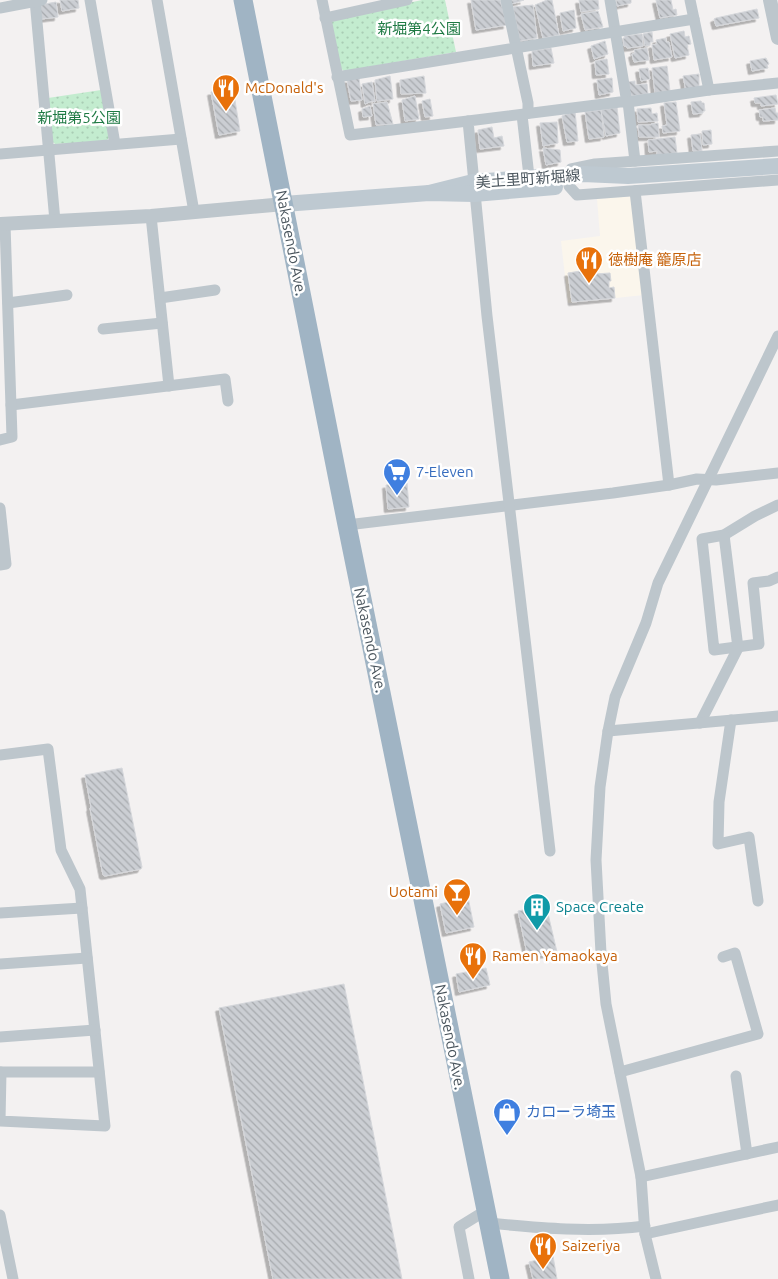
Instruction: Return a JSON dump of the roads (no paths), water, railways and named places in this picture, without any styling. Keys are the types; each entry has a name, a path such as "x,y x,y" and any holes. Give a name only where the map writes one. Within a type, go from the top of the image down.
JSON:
{"highway":[{"name":"Nakasendo Ave.","path":"243,0 486,1217 500,1279"}],"main road":[{"name":"美土里町新堀線","path":"284,204 569,181 584,185 632,169 726,170 778,166"}],"street":[{"path":"0,8 37,0 55,221"},
{"path":"90,0 115,144"},
{"path":"157,0 194,212"},
{"path":"322,0 350,135 778,83"},
{"path":"325,18 407,0"},
{"path":"506,0 528,103 525,114 530,184 595,164 632,169 778,151"},
{"path":"610,0 628,102 632,169"},
{"path":"690,0 709,90"},
{"path":"770,0 778,38"},
{"path":"338,77 615,30 694,19"},
{"path":"468,121 474,188 550,851"},
{"path":"0,154 181,139"},
{"path":"569,181 577,195 778,180"},
{"path":"635,191 669,485"},
{"path":"0,440 12,437 7,401 8,303 2,224 151,216 284,204"},
{"path":"151,216 169,386"},
{"path":"160,298 215,290"},
{"path":"8,303 67,296"},
{"path":"103,329 162,323"},
{"path":"656,1279 645,1230 641,1177 606,998 601,953 596,860 600,787 608,731 616,697 646,623 658,583 778,336"},
{"path":"7,401 224,379 228,401"},
{"path":"347,525 669,485 697,479 716,480 778,473"},
{"path":"778,506 755,516 724,534 702,539 714,650 759,644 753,583 769,581 778,577"},
{"path":"0,508 6,564 0,565"},
{"path":"700,723 738,648 724,534"},
{"path":"608,731 731,720 777,713"},
{"path":"731,720 719,802 718,844 749,837 758,901"},
{"path":"0,755 48,749 61,850 80,889 105,1126 0,1121 0,1072 99,1072"},
{"path":"0,913 82,908"},
{"path":"620,1072 758,1034 736,953 723,957"},
{"path":"0,964 87,958"},
{"path":"0,1037 95,1030"},
{"path":"736,1076 747,1154"},
{"path":"641,1177 778,1147"},
{"path":"469,1279 459,1227 486,1217 549,1229 645,1230 778,1205"},
{"path":"0,1215 13,1279"}],"place":[{"name":"McDonald's","path":"226,112"},
{"name":"徳樹庵 籠原店","path":"589,284"},
{"name":"7-Eleven","path":"397,496"},
{"name":"Uotami","path":"457,916"},
{"name":"Space Create","path":"537,931"},
{"name":"Ramen Yamaokaya","path":"473,980"},
{"name":"カローラ埼玉","path":"507,1136"},
{"name":"Saizeriya","path":"543,1270"}],"park label":[{"name":"新堀第4公園","path":"419,29"},
{"name":"新堀第5公園","path":"79,118"}]}
